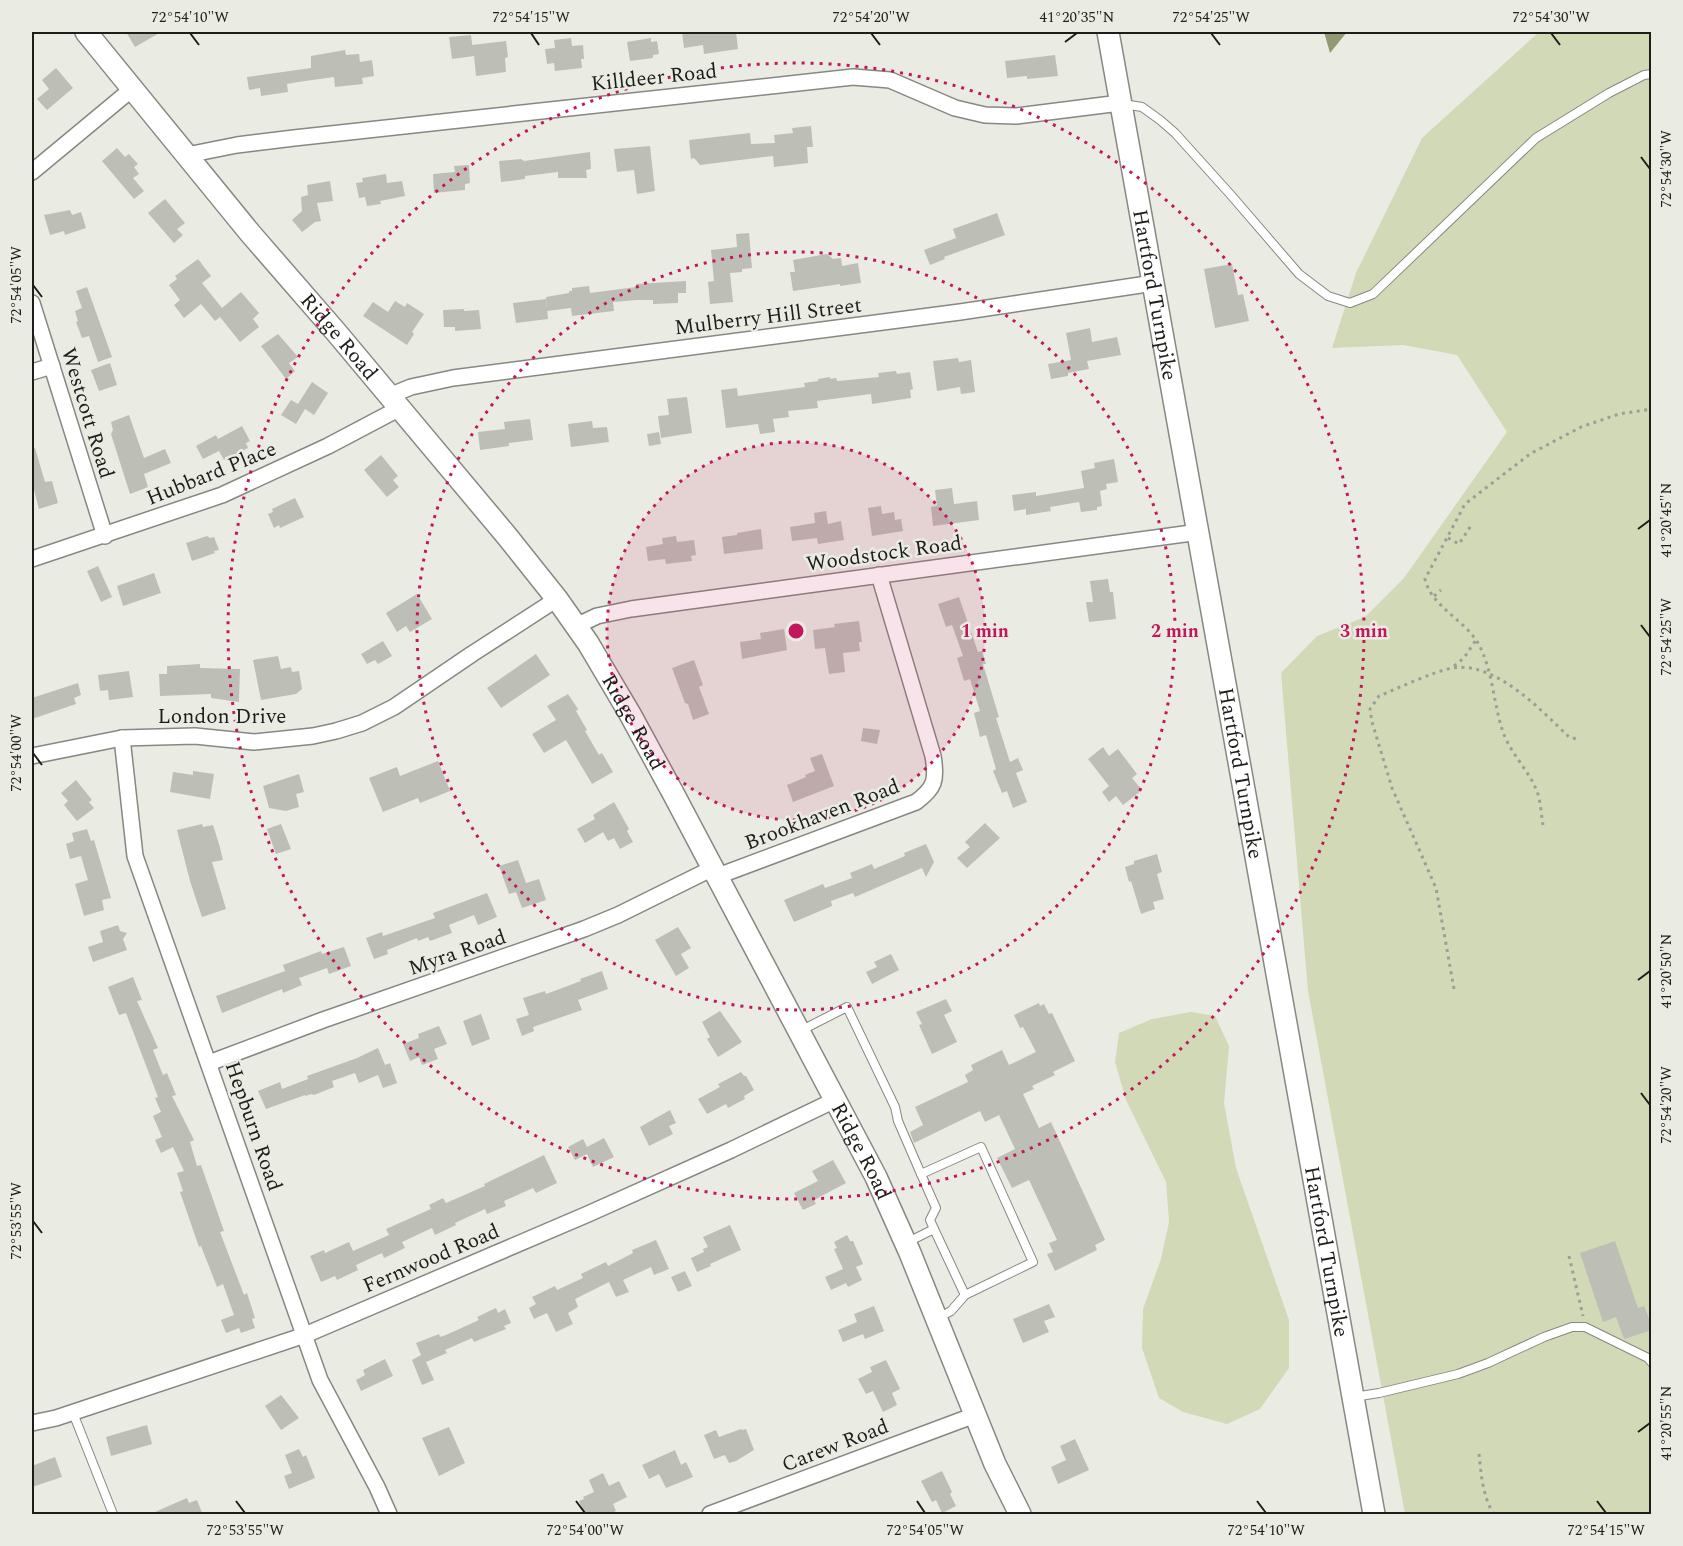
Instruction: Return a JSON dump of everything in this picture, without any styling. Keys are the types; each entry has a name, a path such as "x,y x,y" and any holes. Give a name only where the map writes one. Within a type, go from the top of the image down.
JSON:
{"main road":[{"name":"Ridge Road","path":"86,32 255,240 506,535 576,626 625,705 716,872 880,1185 906,1242 995,1464 1020,1515"},
{"name":"Hartford Turnpike","path":"1108,32 1374,1515"}],"street":[{"name":"Killdeer Road","path":"187,155 237,145 294,138 853,77 890,80 955,108 985,115 1016,116 1120,104"},
{"path":"32,172 132,89"},
{"name":"Mulberry Hill Street","path":"395,402 411,387 453,378 960,312 1154,283"},
{"name":"Westcott Road","path":"32,303 105,536"},
{"path":"32,372 52,366"},
{"name":"Hubbard Place","path":"32,559 222,495 328,446 395,402"},
{"name":"Woodstock Road","path":"576,626 597,616 631,609 1199,532"},
{"name":"Brookhaven Road","path":"716,872 915,802 927,793 934,783 933,756 879,575"},
{"name":"London Drive","path":"32,756 122,738 195,736 254,742 313,736 362,723 394,707 557,599"},
{"name":"Hepburn Road","path":"122,738 135,856 320,1380 377,1487 389,1515"},
{"name":"Myra Road","path":"209,1064 323,1020 584,929 716,872"},
{"name":"Fernwood Road","path":"32,1423 73,1413 305,1335 588,1214 731,1150 835,1100"},
{"name":"Carew Road","path":"710,1515 975,1415"}],"lane":[{"path":"1120,104 1142,107 1160,120 1175,133 1299,274 1328,296 1350,303 1372,294 1536,138 1609,93 1644,75 1652,74"},
{"path":"800,1031 848,1008 895,1107 898,1121 936,1208 930,1220 965,1295"},
{"path":"921,1174 981,1147 1033,1262 965,1295 951,1311 937,1319"},
{"path":"906,1242 934,1229"},
{"path":"1353,1397 1389,1391 1458,1374 1572,1327 1585,1327 1648,1358 1652,1363"},
{"path":"73,1413 113,1515"}],"path":[{"path":"1543,825 1536,790 1512,752 1502,730 1480,646 1470,631 1434,596 1425,579 1465,504 1530,454 1581,427 1619,414 1652,409"},
{"path":"1448,538 1459,544 1472,524"},
{"path":"1434,596 1441,590"},
{"path":"1453,668 1464,658 1476,640"},
{"path":"1454,989 1436,888 1392,788 1370,715 1374,702 1379,696 1453,668 1474,668 1488,672 1529,701 1569,737 1577,740"},
{"path":"1569,1256 1585,1327"},
{"path":"1479,1454 1484,1487 1494,1515"}],"shaded area":[{"path":"1324,32 1347,32 1330,53"},
{"path":"1539,32 1651,32 1651,1514 1405,1514 1308,991 1281,673 1317,636 1365,617 1404,578 1507,432 1457,355 1403,345 1332,348 1356,273 1422,138"},
{"path":"1191,1012 1215,1016 1229,1046 1224,1103 1236,1168 1289,1320 1289,1368 1260,1409 1227,1424 1183,1412 1159,1398 1142,1348 1143,1309 1161,1259 1169,1222 1166,1182 1126,1100 1115,1062 1119,1033 1152,1019"}],"building":[{"path":"126,32 161,32 135,47"},
{"path":"682,32 736,32 738,49 704,54 703,45 684,48"},
{"path":"471,35 472,45 506,41 508,57 505,58 506,72 476,76 474,56 452,59 449,37"},
{"path":"571,38 572,46 583,45 582,68 555,71 554,63 547,64 545,49 555,48 554,40"},
{"path":"651,38 651,42 657,41 659,54 653,55 653,58 630,61 627,42"},
{"path":"345,50 346,55 359,54 360,62 372,60 374,76 362,78 363,84 335,87 334,77 298,82 287,84 288,92 261,96 260,88 249,90 247,77 311,68 311,56"},
{"path":"1055,55 1058,76 1007,78 1005,61"},
{"path":"56,68 73,88 47,110 37,99 49,89 42,80"},
{"path":"811,126 813,147 807,147 808,163 774,167 773,156 700,165 694,158 691,159 689,140 750,133 751,144 775,143 774,135 793,133 792,128"},
{"path":"650,146 655,191 637,194 634,170 617,172 614,149"},
{"path":"117,148 125,157 129,154 138,164 134,167 139,174 133,178 144,191 134,199 102,161"},
{"path":"590,152 591,169 586,170 587,178 558,178 558,172 501,182 499,161 521,159 524,161"},
{"path":"469,165 470,183 465,184 465,190 434,193 433,174 455,172 454,166"},
{"path":"386,174 387,183 402,181 405,196 367,206 365,197 359,198 356,183 363,182 362,178"},
{"path":"330,181 333,201 317,203 321,221 315,222 302,232 292,220 302,211 301,197 308,195 307,185"},
{"path":"165,199 185,223 177,229 183,235 174,243 148,213"},
{"path":"70,210 72,215 81,212 86,228 65,235 64,231 50,235 44,215"},
{"path":"997,213 1005,235 944,257 945,259 930,265 924,250 956,238 953,229"},
{"path":"749,233 752,268 730,273 733,302 710,304 708,282 714,281 711,250 737,247 736,234"},
{"path":"827,254 833,259 841,258 842,266 858,263 861,283 793,291 790,272 795,272 793,260"},
{"path":"198,259 211,276 202,283 222,308 241,292 259,313 253,319 259,327 240,342 220,317 215,321 201,304 184,318 174,305 180,300 169,285 177,279 175,276"},
{"path":"1232,264 1238,295 1243,294 1249,321 1215,328 1204,269"},
{"path":"686,281 686,293 678,293 678,303 653,304 653,300 613,302 614,311 572,316 571,308 547,311 546,297 569,293 572,288 589,286 590,293 636,287 636,284"},
{"path":"87,287 112,357 98,362 89,336 82,338 76,322 78,321 75,311 82,308 76,291"},
{"path":"546,299 548,319 516,323 513,303"},
{"path":"395,301 405,307 407,303 424,314 412,332 414,334 407,345 363,316 373,302 388,312"},
{"path":"464,309 464,311 479,310 481,329 455,331 455,327 444,327 443,310"},
{"path":"1090,328 1092,342 1117,337 1121,355 1087,361 1089,369 1051,379 1048,364 1071,360 1066,333"},
{"path":"278,334 298,357 289,363 295,371 286,379 261,346"},
{"path":"958,358 959,362 971,360 975,392 961,394 960,387 937,391 933,361"},
{"path":"110,363 117,385 99,391 91,370"},
{"path":"896,371 897,374 910,372 913,389 910,390 911,398 872,404 871,394 817,401 818,408 788,411 789,417 773,419 775,432 760,434 758,424 726,428 721,390 737,388 738,396 805,387 804,383 830,377 830,379 836,378 837,381 849,380 879,377 878,373"},
{"path":"312,382 328,393 314,415 305,409 296,424 281,415 291,400 298,404"},
{"path":"687,397 692,433 661,438 658,416 669,415 667,399"},
{"path":"129,415 144,458 165,449 171,463 144,474 148,487 130,494 111,434 113,430 111,422"},
{"path":"530,419 533,440 480,450 478,432 505,429 504,422"},
{"path":"592,421 593,428 607,427 609,442 571,447 568,424"},
{"path":"242,426 250,441 246,443 248,448 224,460 219,451 203,459 196,446 216,435 218,439"},
{"path":"659,432 661,444 649,446 647,434"},
{"path":"35,448 45,482 52,481 58,503 39,509 32,482 32,449"},
{"path":"381,455 398,476 393,480 399,487 387,497 364,470"},
{"path":"1114,459 1118,482 1106,484 1107,489 1100,491 1102,506 1097,507 1097,510 1081,512 1079,502 1050,507 1051,511 1026,515 1026,509 1014,511 1012,495 1036,492 1036,496 1084,488 1081,471 1095,468 1094,463"},
{"path":"952,488 954,504 977,501 979,520 933,526 931,507 937,506 935,490"},
{"path":"295,498 304,517 280,528 279,525 274,528 268,514 273,512 272,509"},
{"path":"881,506 882,514 894,512 895,520 901,519 903,531 872,536 868,508"},
{"path":"826,511 828,524 841,521 844,540 818,544 817,538 792,541 790,527 815,523 814,513"},
{"path":"761,529 763,549 724,554 722,537"},
{"path":"207,536 214,537 219,550 192,561 186,543"},
{"path":"676,536 677,542 694,540 696,555 691,556 692,561 666,564 665,559 648,561 646,547 663,544 662,538"},
{"path":"98,566 112,597 101,602 87,571"},
{"path":"154,573 161,593 123,606 117,586"},
{"path":"1108,579 1110,592 1113,592 1116,619 1089,622 1086,602 1093,602 1090,581"},
{"path":"417,594 432,619 410,632 406,626 397,632 386,613"},
{"path":"959,597 978,652 982,651 986,664 983,664 999,717 996,718 1010,762 1018,758 1023,770 1016,773 1027,802 1013,808 1007,791 1002,793 993,771 996,769 986,735 980,737 974,713 980,711 970,679 964,681 957,658 963,656 952,625 946,627 938,604"},
{"path":"859,621 862,642 859,642 860,651 843,653 845,672 829,674 825,648 815,649 813,630 835,627 834,624"},
{"path":"784,629 787,650 742,659 740,642 761,639 760,633"},
{"path":"383,641 392,656 378,664 375,660 367,664 361,654"},
{"path":"536,654 550,675 501,708 487,688"},
{"path":"278,656 281,669 291,667 292,672 299,671 302,689 296,694 261,700 253,660"},
{"path":"694,660 703,685 699,687 709,714 693,720 672,668"},
{"path":"200,664 200,668 240,669 239,702 211,698 211,694 160,696 159,674 167,674 167,666"},
{"path":"129,671 133,697 109,700 108,690 100,691 98,675"},
{"path":"78,683 81,695 74,698 76,704 32,719 32,698"},
{"path":"568,694 578,709 576,711 587,730 585,731 599,755 602,753 613,772 592,784 566,740 544,753 532,734 556,720 547,706"},
{"path":"863,728 880,730 877,744 861,741"},
{"path":"1103,747 1109,756 1118,749 1137,774 1132,778 1142,790 1123,805 1116,796 1109,802 1102,792 1109,786 1088,759"},
{"path":"822,754 834,786 793,802 787,785 815,771 810,758"},
{"path":"438,761 450,791 420,803 418,798 383,812 369,778 397,767 400,776"},
{"path":"193,771 214,774 210,799 170,792 173,772 193,775"},
{"path":"299,774 304,792 296,794 299,807 286,811 269,808 263,786"},
{"path":"76,780 92,800 89,802 94,808 77,821 64,805 68,801 61,793"},
{"path":"614,802 629,829 627,831 633,842 620,849 614,838 608,841 603,832 585,843 577,829 595,819 593,815"},
{"path":"985,823 1000,838 967,868 957,858 970,847 965,842"},
{"path":"202,824 203,827 213,825 219,844 223,860 212,862 226,909 202,917 177,830"},
{"path":"281,824 291,849 276,854 267,829"},
{"path":"87,829 91,841 94,840 111,898 102,900 104,910 84,916 75,884 88,880 81,856 70,859 66,844 74,841 72,833"},
{"path":"926,844 934,862 926,877 922,868 855,897 853,893 831,901 832,906 794,922 784,900 823,884 825,888 852,878 850,873 872,864 874,869"},
{"path":"1157,854 1162,872 1157,874 1164,899 1153,902 1155,909 1141,914 1125,867 1134,864 1134,861"},
{"path":"518,860 526,883 539,879 546,900 522,908 516,892 509,894 499,866"},
{"path":"487,893 497,917 478,925 474,915 449,925 452,933 430,941 428,937 418,941 417,938 387,950 388,954 374,959 366,938 382,932 383,936 435,918 433,913"},
{"path":"118,925 120,931 127,933 123,939 127,950 93,962 88,947 103,942 100,931"},
{"path":"678,927 691,948 681,954 689,968 676,976 655,940"},
{"path":"344,947 351,966 329,974 327,968 299,978 302,985 283,993 282,989 222,1013 216,996 285,971 283,965 321,951 322,954"},
{"path":"891,954 899,970 872,984 866,972 877,967 874,962"},
{"path":"602,971 608,989 578,1000 582,1010 533,1027 534,1031 522,1036 516,1019 529,1015 523,998 545,991 546,994"},
{"path":"133,977 142,1000 137,1001 158,1048 153,1050 163,1075 167,1073 176,1095 172,1096 194,1140 190,1142 197,1166 201,1165 224,1231 220,1232 244,1295 247,1293 255,1318 252,1319 255,1328 241,1333 239,1328 226,1333 221,1320 234,1315 223,1284 217,1287 201,1246 199,1247 180,1192 183,1191 177,1173 184,1171 173,1147 161,1153 155,1140 162,1137 153,1116 161,1112 155,1098 158,1097 126,1013 119,1015 108,987"},
{"path":"946,999 952,1011 944,1015 957,1042 932,1054 919,1025 922,1024 916,1012"},
{"path":"1039,1003 1040,1006 1044,1004 1049,1014 1052,1013 1075,1061 1053,1072 1055,1075 1032,1086 1034,1089 1023,1094 1039,1128 1051,1122 1105,1240 1095,1245 1097,1250 1055,1271 1047,1254 1053,1252 1049,1243 1057,1240 1029,1180 1012,1188 997,1158 1015,1149 999,1115 985,1122 980,1111 914,1143 910,1132 923,1125 915,1107 968,1082 965,1075 973,1070 971,1065 1002,1050 1009,1065 1036,1052 1014,1015"},
{"path":"720,1011 742,1042 718,1057 707,1039 710,1037 702,1022"},
{"path":"481,1014 490,1039 472,1046 463,1021"},
{"path":"439,1026 447,1044 434,1049 438,1059 422,1065 419,1057 410,1061 403,1044 419,1038 418,1034"},
{"path":"378,1048 385,1065 390,1063 397,1083 383,1088 378,1075 359,1083 355,1073 332,1081 334,1087 266,1109 258,1091 280,1082 282,1089 308,1079 307,1076"},
{"path":"741,1072 754,1090 744,1096 745,1099 728,1108 726,1104 707,1114 698,1099 720,1087 718,1084"},
{"path":"670,1110 676,1123 669,1126 673,1134 649,1146 640,1127"},
{"path":"604,1138 614,1157 593,1167 587,1154 575,1160 568,1147 583,1139 587,1147"},
{"path":"544,1155 557,1183 536,1193 533,1188 504,1201 506,1206 487,1214 485,1209 435,1235 432,1228 402,1242 405,1248 384,1258 382,1253 356,1265 358,1270 337,1280 335,1276 321,1282 310,1256 324,1250 325,1253 349,1242 353,1251 389,1235 386,1229 431,1209 429,1205 443,1198 446,1203 485,1186 484,1184"},
{"path":"833,1160 846,1183 814,1200 816,1204 803,1210 794,1193 818,1181 812,1171"},
{"path":"730,1225 741,1250 697,1272 691,1258 704,1252 703,1249 708,1247 703,1237"},
{"path":"847,1235 850,1241 853,1241 863,1264 856,1267 862,1280 848,1287 846,1283 831,1290 825,1277 843,1269 834,1249 837,1248 834,1242"},
{"path":"656,1240 669,1269 654,1275 651,1267 623,1280 629,1292 616,1297 609,1282 575,1299 578,1307 568,1313 573,1324 556,1332 547,1313 534,1319 529,1308 536,1304 532,1297 555,1286 557,1290 583,1278 581,1274 606,1262 608,1266 633,1253 632,1250"},
{"path":"1615,1241 1638,1308 1644,1306 1652,1326 1652,1330 1624,1339 1616,1317 1603,1322 1580,1253"},
{"path":"685,1271 692,1286 678,1292 671,1277"},
{"path":"1049,1304 1055,1317 1044,1321 1049,1332 1023,1343 1013,1319"},
{"path":"874,1306 884,1331 865,1339 863,1334 843,1342 838,1330 857,1322 854,1314"},
{"path":"496,1308 498,1313 505,1309 511,1323 504,1326 506,1329 474,1342 472,1338 445,1350 447,1353 426,1362 434,1380 422,1385 412,1360 421,1355 416,1343 439,1334 440,1337 446,1335 479,1320 477,1317"},
{"path":"385,1359 393,1376 361,1391 356,1380 365,1375 363,1370"},
{"path":"886,1360 900,1389 892,1393 897,1405 883,1412 873,1391 866,1394 858,1379 872,1372 870,1367"},
{"path":"281,1395 299,1418 281,1430 265,1406"},
{"path":"147,1425 152,1444 111,1456 106,1437"},
{"path":"449,1427 465,1463 439,1476 422,1438"},
{"path":"746,1429 754,1450 729,1463 725,1455 714,1459 704,1435 716,1430 719,1437"},
{"path":"1075,1439 1089,1470 1058,1484 1051,1467 1066,1460 1060,1446"},
{"path":"299,1449 303,1457 306,1455 315,1478 289,1489 284,1476 292,1473 285,1455"},
{"path":"675,1450 681,1465 686,1462 693,1477 666,1488 659,1474 649,1479 642,1465"},
{"path":"55,1457 62,1477 32,1487 32,1466"},
{"path":"942,1471 956,1506 942,1513 936,1500 932,1502 921,1481"},
{"path":"603,1473 609,1486 619,1481 627,1497 613,1504 616,1511 607,1515 585,1515 579,1501 594,1492 589,1480"},
{"path":"187,1498 189,1503 197,1500 203,1515 148,1515"}]}
